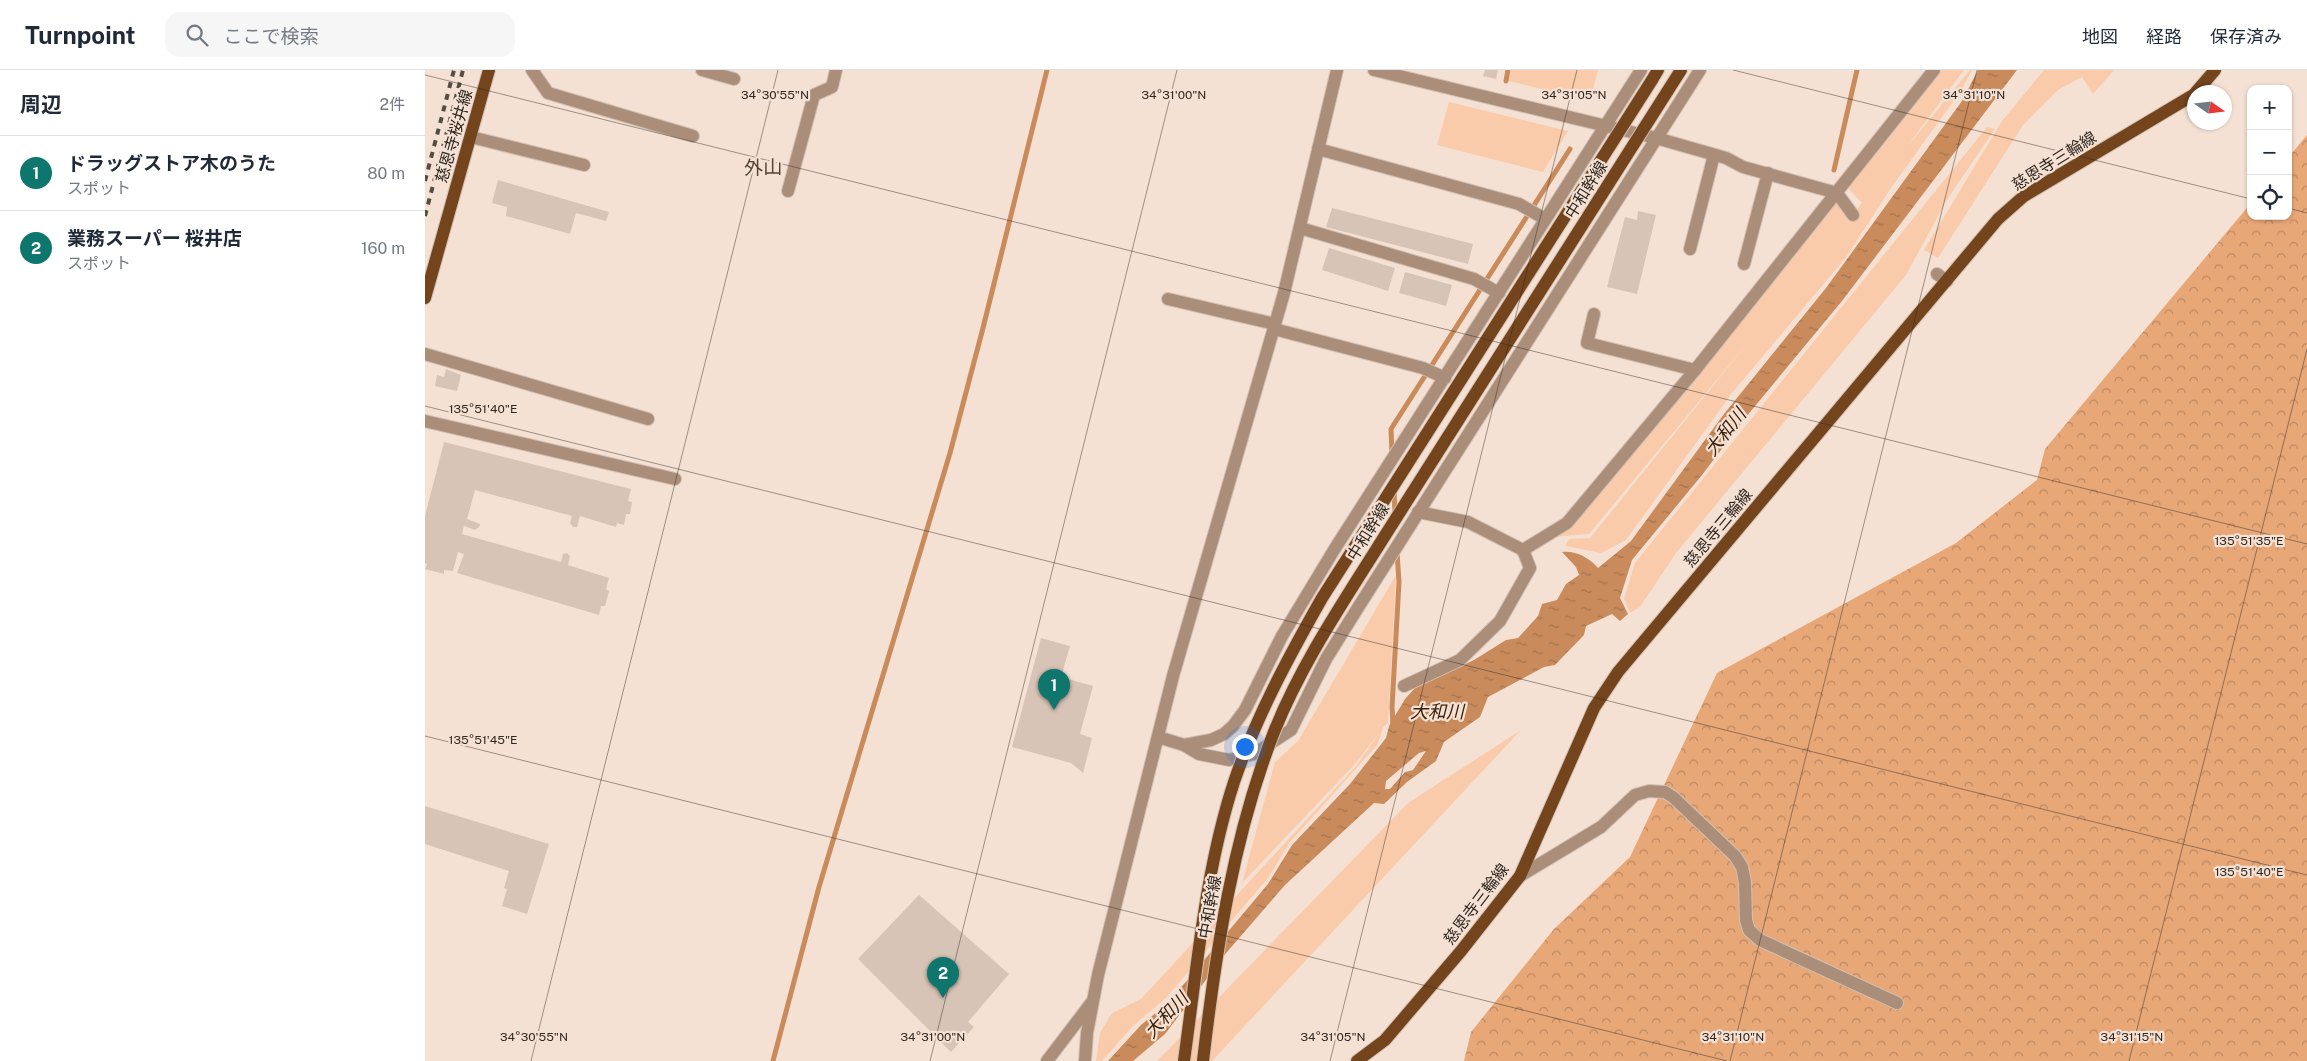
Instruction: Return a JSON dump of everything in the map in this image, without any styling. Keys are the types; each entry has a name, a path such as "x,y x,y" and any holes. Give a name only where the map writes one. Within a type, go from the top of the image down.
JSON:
{"main road":[{"name":"慈恩寺桜井線","path":"425,298 489,70"},
{"name":"中和幹線","path":"1203,1061 1229,890 1241,832 1254,787 1275,731 1300,676 1376,550 1681,70"},
{"name":"慈恩寺三輪線","path":"2202,85 2215,70"},
{"name":"中和幹線","path":"1184,1061 1209,890 1222,828 1234,783 1256,725 1282,667 1322,598 1655,75"},
{"name":"慈恩寺三輪線","path":"1357,1061 1385,1040 1461,951 1520,876 1594,708 1618,672 1942,277 2024,196 2187,98"}],"street":[{"path":"532,70 548,93 693,136"},
{"path":"702,70 734,79"},
{"path":"788,192 814,95 832,86 836,70"},
{"path":"1085,1061 1087,1033 1107,935 1173,676 1275,327 1337,70"},
{"path":"1374,70 1656,138 1726,158 1743,167 1837,193 1853,215"},
{"path":"1184,745 1211,740 1224,734 1241,715 1282,636 1334,550 1641,70"},
{"path":"1158,738 1184,745 1199,754 1229,760 1254,754 1291,730 1326,659 1700,70"},
{"path":"1523,550 1567,523 1695,370 1934,70"},
{"path":"471,137 584,165"},
{"path":"1318,149 1519,204 1545,219"},
{"path":"1690,249 1713,155"},
{"path":"1744,264 1768,173"},
{"path":"1300,228 1474,279 1499,294"},
{"path":"1168,299 1423,368 1445,378"},
{"path":"1594,314 1587,343 1695,370"},
{"path":"425,354 648,419"},
{"path":"425,420 675,479"},
{"path":"1404,686 1460,660 1500,621 1530,568 1523,550 1468,522 1418,512"},
{"path":"1520,876 1601,827 1635,795 1649,791 1665,792 1735,856 1742,867 1745,882 1746,920 1749,930 1754,935 1772,947 1897,1003"},
{"path":"1047,1061 1093,1000"}],"shaded area":[{"path":"1511,70 1598,70 1590,101 1509,81"},
{"path":"1942,70 1964,70 1906,148 1970,70 1972,70 1960,92 1891,188 1847,256 1732,393 1626,540 1601,553 1565,546 1569,539 1590,538 1750,340 1589,534 1552,537 1841,196 1852,215 1862,203 1848,188"},
{"path":"2044,70 2114,70 2093,94 2082,77 2058,90 2023,125 1938,258 1924,250 2002,121"},
{"path":"1449,102 1568,131 1543,172 1437,145"},
{"path":"1987,127 1995,129 1948,198 1906,275 1676,553 1640,607 1630,613 1624,599 1635,563"},
{"path":"1396,575 1388,723 1383,727 1378,744 1290,842 1268,878 1166,998 1133,1026 1102,1061 1096,1061 1100,1033 1112,1013 1141,999 1357,765 1380,732 1355,764 1242,883 1275,762 1298,741"},
{"path":"1521,730 1212,1061 1157,1061 1408,803"}],"green space":[{"path":"2307,135 2307,1061 1464,1061 1471,1032 1554,929 1630,857 1717,673 1956,543 2037,480 2045,449 2247,208 2247,220 2292,220 2292,153"}],"water":[{"name":"大和川","path":"1978,70 2017,70 1842,301 1746,417 1702,475 1632,560 1620,598 1628,614 1620,621 1612,614 1586,626 1584,635 1555,665 1544,667 1488,697 1480,717 1444,742 1436,761 1407,782 1384,804 1374,803 1285,885 1227,952 1165,1034 1133,1061 1108,1061 1141,1025 1168,1003 1268,884 1292,845 1350,784 1386,738 1389,726 1405,699 1415,688 1474,660 1506,640 1518,638 1538,616 1542,604 1557,600 1566,584 1579,575 1576,567 1562,552 1572,552 1582,556 1598,568 1631,541 1724,414 1826,288 1962,101","holes":["1426,751 1413,770 1405,772 1390,789 1385,789 1386,781 1419,753"]}],"building":[{"path":"1485,70 1498,70 1496,79 1483,76"},
{"path":"498,180 609,212 606,221 576,213 570,234 506,216 507,207 492,203"},
{"path":"1332,208 1473,244 1468,264 1326,227"},
{"path":"1638,211 1656,215 1637,294 1607,287 1625,217 1637,220"},
{"path":"1329,248 1395,268 1388,291 1322,270"},
{"path":"1405,272 1452,285 1446,306 1399,293"},
{"path":"446,369 461,375 457,391 435,386 437,375 444,377"},
{"path":"444,442 631,489 628,501 632,502 630,514 626,514 624,525 617,523 616,527 580,516 577,527 573,527 570,523 572,516 475,490 467,519 480,524 475,530 464,526 462,534 561,562 563,554 567,553 570,556 568,565 609,578 606,589 609,591 605,606 601,606 599,615 457,573 464,554 458,552 453,571 444,570 444,574 425,569 427,564 425,563 425,516"},
{"path":"1041,638 1070,646 1061,677 1093,686 1080,734 1092,738 1083,773 1071,763 1012,747"},
{"path":"425,806 549,844 527,914 502,906 507,889 504,888 509,871 425,844"},
{"path":"919,895 1009,974 968,1022 974,1027 951,1052 858,959"}],"waterway":[{"path":"773,1061 819,887 950,453 1047,70"},
{"path":"1506,81 1508,70"},
{"path":"1834,170 1857,70"},
{"path":"1392,454 1391,429 1570,149"},
{"path":"1394,490 1395,514"},
{"path":"1393,726 1392,707 1399,582 1397,552"}],"railway":[{"path":"425,181 454,70"},
{"path":"425,216 463,70"}],"place":[{"name":"ドラッグストア木のうた","path":"1054,710"},
{"name":"業務スーパー 桜井店","path":"943,998"}],"district":[{"name":"外山","path":"763,167"}]}
